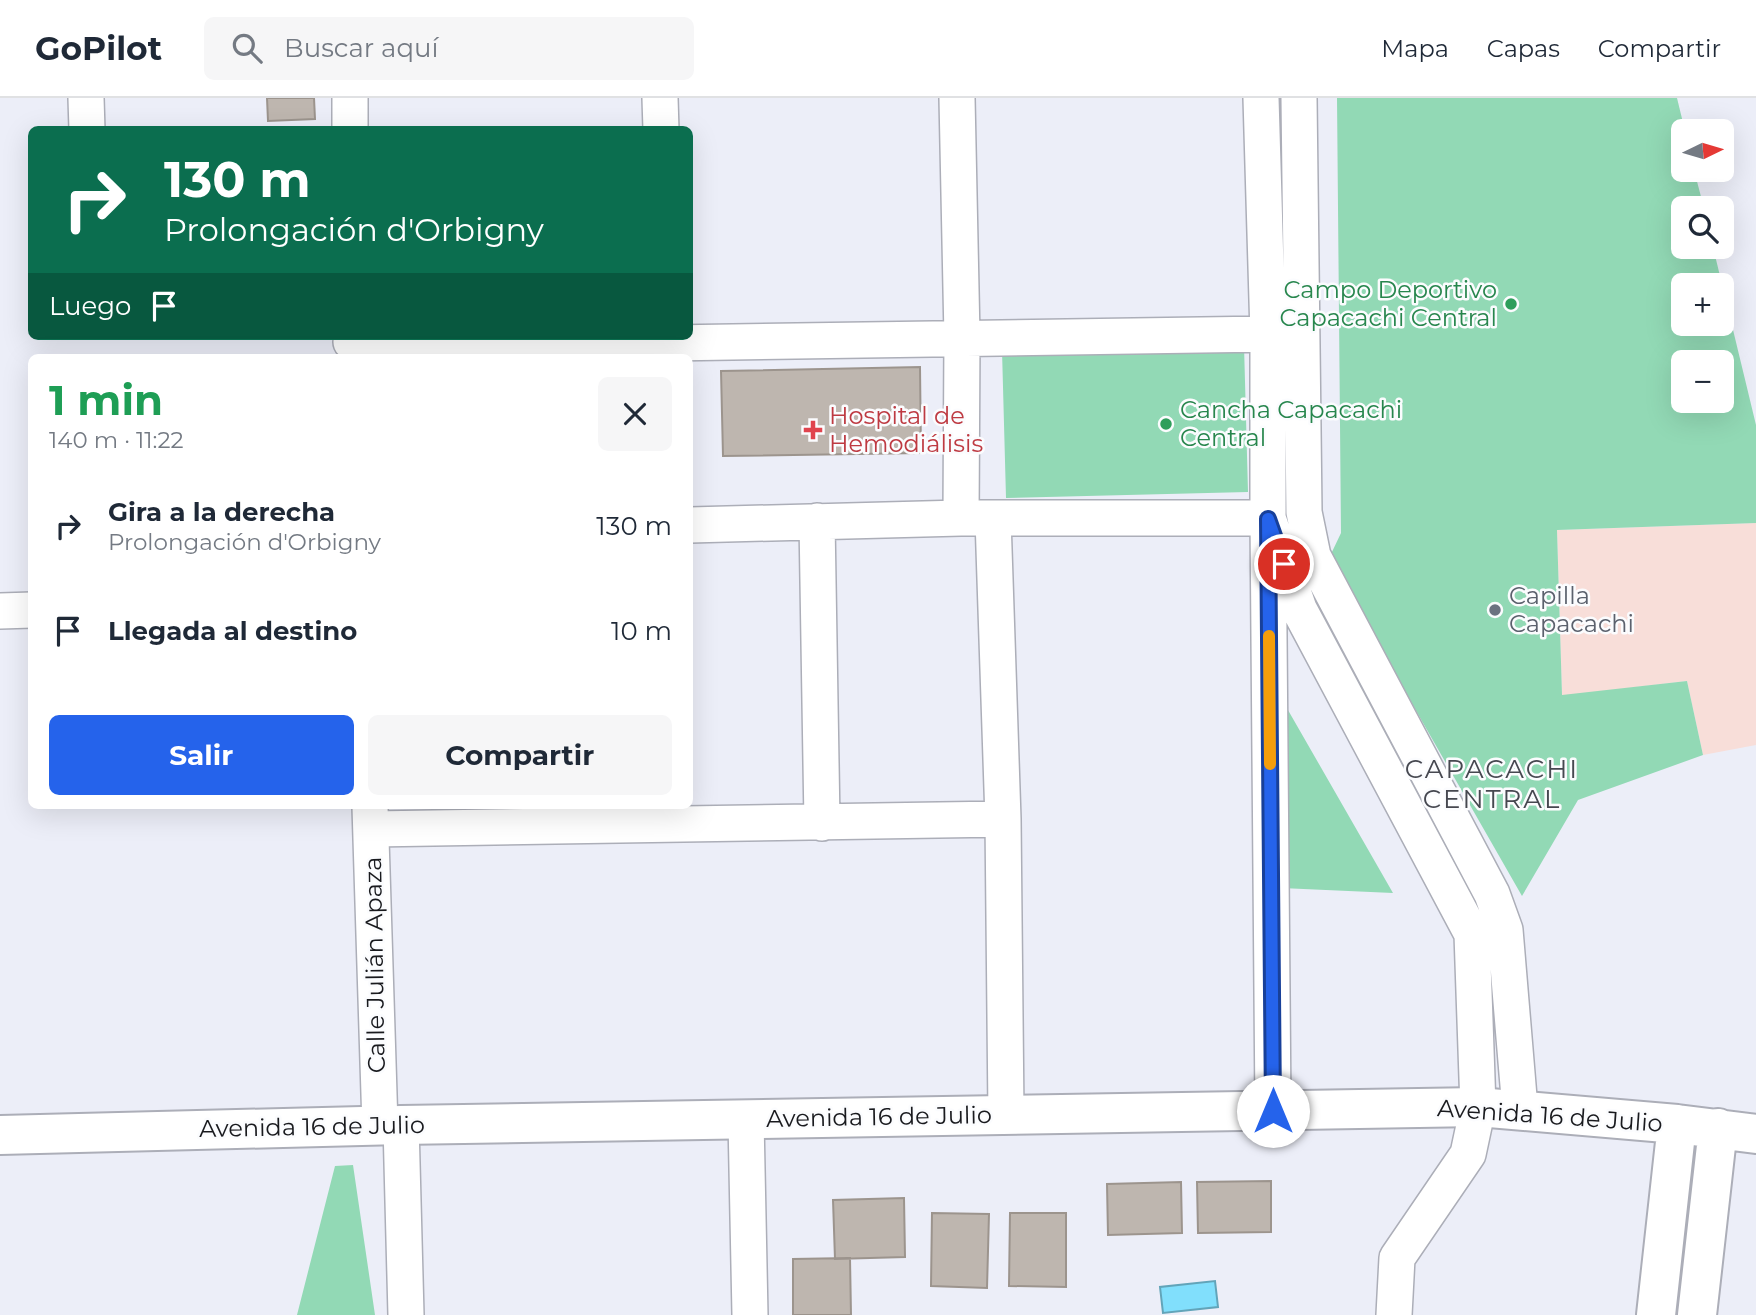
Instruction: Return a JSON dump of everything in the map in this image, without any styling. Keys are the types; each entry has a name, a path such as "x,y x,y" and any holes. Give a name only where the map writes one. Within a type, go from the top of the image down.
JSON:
{"main road":[{"name":"Avenida 16 de Julio","path":"0,1135 391,1125 1478,1107 1677,1124 1756,1134"},
{"path":"1656,1315 1677,1124"},
{"path":"1697,1315 1718,1128"}],"street":[{"path":"86,98 87,126"},
{"path":"350,98 350,126"},
{"path":"660,98 661,126"},
{"path":"957,98 961,337 1003,819 1006,1115"},
{"path":"1261,98 1268,334 1273,1111"},
{"path":"1299,98 1304,512 1313,556 1492,894 1505,930 1520,1109"},
{"path":"693,339 1268,334"},
{"path":"351,345 616,340"},
{"path":"693,525 977,519 1268,519"},
{"path":"1268,519 1299,609 1472,934 1478,1107 1468,1154 1398,1258 1394,1315"},
{"path":"817,521 822,823"},
{"path":"0,611 28,611"},
{"path":"371,817 822,823 1003,819"},
{"name":"Calle Julián Apaza","path":"371,817 406,1315"},
{"path":"746,1119 750,1315"}],"shaded area":[{"path":"1756,523 1756,745 1703,755 1687,681 1562,696 1557,530"}],"green space":[{"name":"Campo Deportivo Capacachi Central","path":"1337,98 1677,98 1682,119 1671,119 1671,182 1697,182 1701,196 1671,196 1671,259 1716,259 1719,273 1671,273 1671,336 1734,334 1756,425 1756,523 1557,530 1562,695 1687,681 1703,755 1578,800 1522,896 1383,653 1331,554 1341,533"},
{"path":"1244,345 1248,492 1006,498 1002,350"},
{"path":"1261,663 1393,893 1261,887"},
{"path":"353,1165 375,1315 297,1315 335,1166"}],"water":[{"path":"1215,1281 1218,1307 1163,1313 1160,1287"}],"building":[{"path":"267,98 314,98 315,119 268,121"},
{"name":"Hospital de Hemodiálisis","path":"920,367 921,453 723,456 721,371"},
{"path":"1271,1181 1271,1232 1198,1233 1197,1182"},
{"path":"1181,1182 1182,1233 1108,1235 1107,1184"},
{"path":"904,1198 905,1257 835,1259 833,1200"},
{"path":"932,1213 989,1214 987,1288 931,1286"},
{"path":"1010,1213 1066,1213 1066,1287 1009,1286"},
{"path":"850,1258 851,1315 793,1315 793,1259"}],"slow traffic":[{"path":"1269,636 1270,764"}],"place":[{"name":"Campo Deportivo Capacachi Central","path":"1511,304"},
{"name":"Cancha Capacachi Central","path":"1166,424"},
{"name":"Hospital de Hemodiálisis","path":"813,430"},
{"name":"Capilla Capacachi","path":"1495,610"}],"district":[{"name":"CAPACACHI CENTRAL","path":"1492,784"}],"route":[{"path":"1273,1111 1268,519 1284,564"}]}
